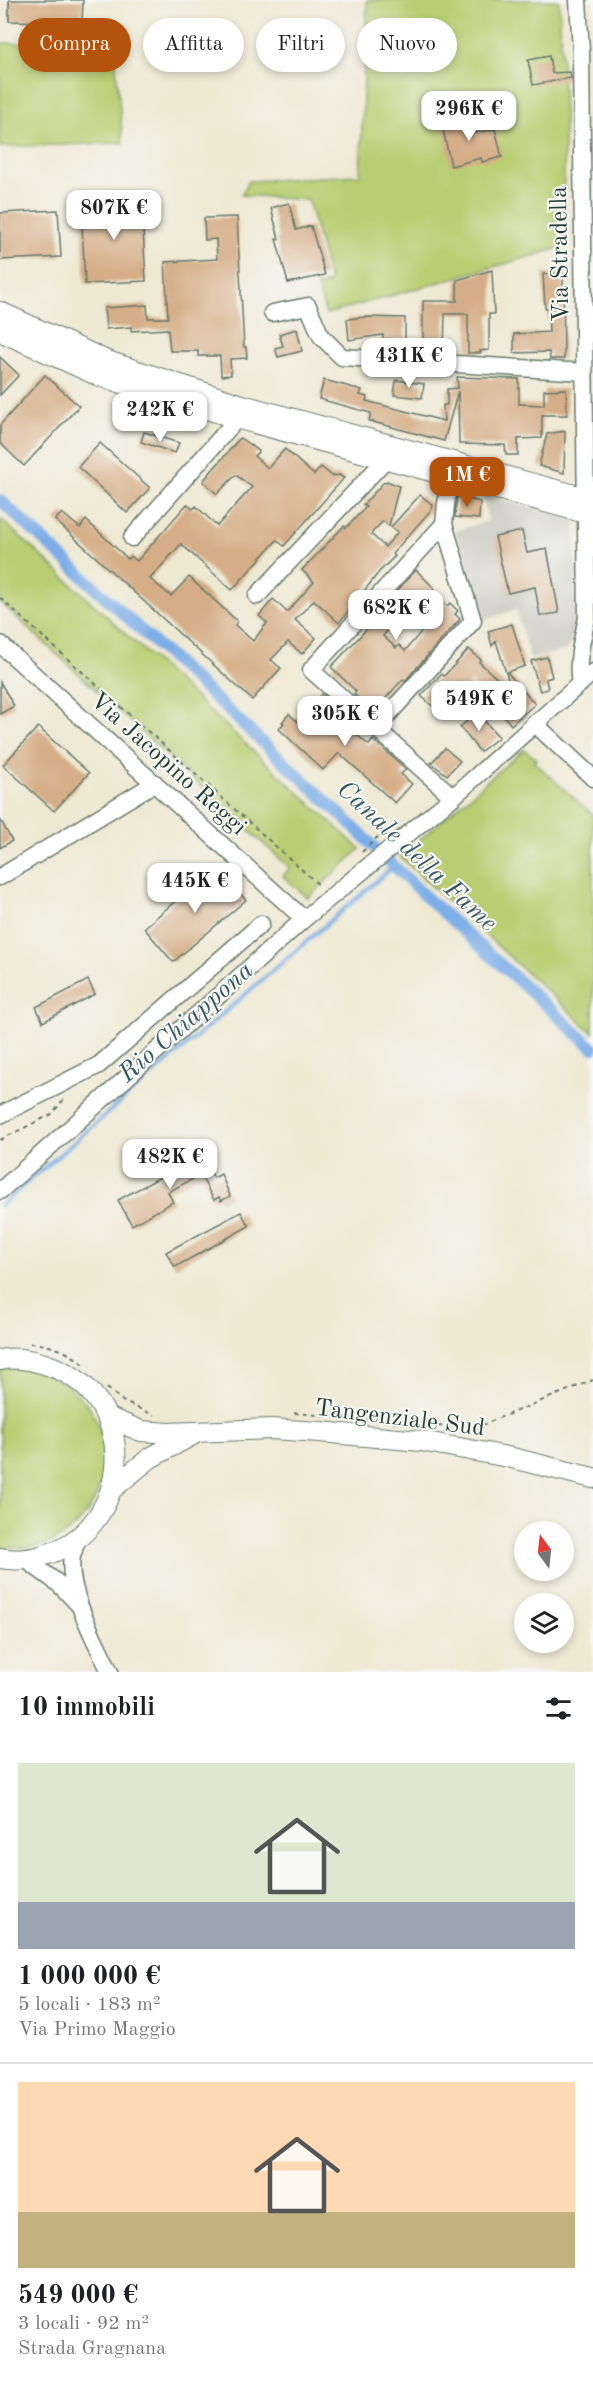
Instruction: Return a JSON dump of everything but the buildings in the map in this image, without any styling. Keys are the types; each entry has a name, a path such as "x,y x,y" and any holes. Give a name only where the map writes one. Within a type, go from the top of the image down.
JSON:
{"main road":[{"path":"0,312 107,361 242,405 588,506"},
{"path":"0,331 99,376 237,418 449,475 588,506"},
{"path":"0,1360 37,1360 66,1372 90,1391 107,1417 114,1440 116,1465 112,1489 98,1516 78,1538 53,1552 25,1559 0,1558"},
{"name":"Tangenziale Sud","path":"107,1417 141,1431 169,1433 271,1429 421,1441 508,1457 593,1478"},
{"name":"Tangenziale Sud","path":"112,1489 150,1458 198,1432"}],"street":[{"name":"Via Stradella","path":"578,0 587,50 588,205 584,372 589,400 587,618"},
{"path":"272,314 308,306 321,336 342,357 584,372"},
{"path":"132,538 237,418"},
{"path":"256,596 387,458"},
{"path":"376,729 473,621 444,524 449,475"},
{"path":"444,524 311,670 453,797"},
{"path":"587,618 593,637"},
{"path":"580,684 580,649 587,618"},
{"name":"Via Jacopino Reggi","path":"0,644 101,724 156,783 304,919"},
{"path":"0,1191 304,919 368,857 391,848 453,797 593,672"},
{"path":"534,723 593,778"},
{"path":"0,877 156,783"},
{"path":"0,1115 99,1065 261,924"},
{"path":"99,1065 116,1089"},
{"path":"78,1538 72,1557 72,1577 80,1605 110,1672"},
{"path":"25,1559 54,1580 80,1605"}],"path":[{"path":"0,598 322,887"},
{"path":"355,859 368,857 385,830"},
{"path":"0,1140 52,1113 66,1097"},
{"path":"21,1343 41,1344 76,1357 93,1374"},
{"path":"294,1413 472,1429 593,1380"},
{"path":"101,1383 124,1402 148,1414 158,1416"}],"shaded area":[{"path":"482,494 575,519 577,608 575,628 568,650 530,659 516,609 482,621 455,531 488,521"}],"green space":[{"path":"367,0 559,0 564,112 564,247 326,314 317,287 330,282 308,200 241,195 249,181 360,175 364,72 457,72 457,18 366,18"},
{"path":"0,43 18,43 18,72 117,72 123,143 0,147"},
{"path":"2,520 360,849 308,898 283,876 290,868 0,602 0,523"},
{"path":"524,749 536,759 534,762 593,815 593,1033 400,857"},
{"path":"8,1368 46,1374 75,1392 90,1410 100,1430 104,1452 103,1474 97,1495 85,1515 69,1531 49,1543 31,1547 0,1547 0,1370"}],"waterway":[{"name":"Canale della Fame","path":"0,500 338,812 428,899 593,1048"},
{"name":"Rio Chiappona","path":"0,1206 394,866"}]}
